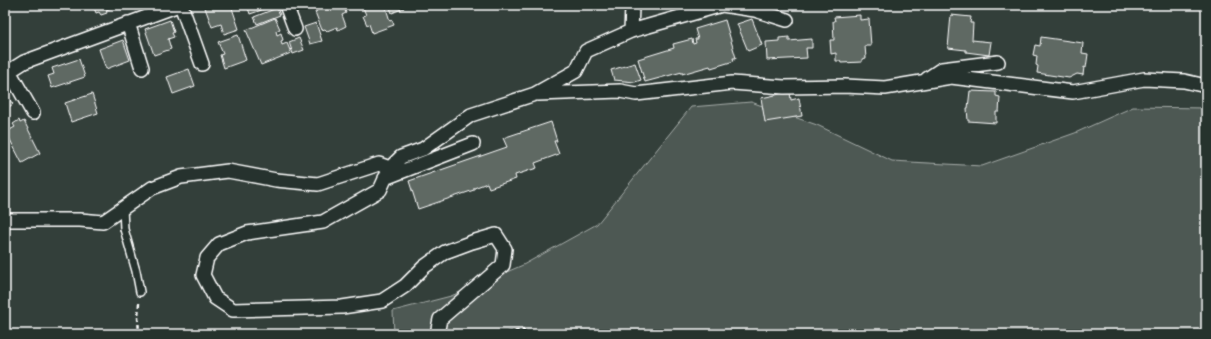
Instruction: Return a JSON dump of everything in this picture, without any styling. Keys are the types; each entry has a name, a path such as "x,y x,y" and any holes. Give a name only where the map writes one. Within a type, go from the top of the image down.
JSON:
{"street":[{"path":"33,113 7,73 24,62 180,5 202,64"},
{"path":"286,5 295,29"},
{"path":"631,31 633,5"},
{"path":"437,334 440,319 503,265 505,249 496,235 445,252 424,267 405,286 382,301 342,307 233,310 215,298 203,275 208,258 220,244 247,234 323,222 380,190 387,173 401,157 423,149 471,114 535,94 576,71 586,51 631,31 722,5 756,10 787,20"},
{"path":"128,23 142,68"},
{"path":"924,82 942,69 998,62"},
{"path":"535,94 620,91 636,94 732,83 784,87 845,86 885,88 951,78 1073,92 1144,79 1184,81 1206,86"},
{"path":"387,173 473,144"},
{"path":"5,220 80,220 104,222 152,188 181,177 228,171 276,180 318,184 379,164 387,173"}],"lane":[{"path":"123,208 124,229 136,271 140,292"}],"path":[{"path":"139,334 138,317 140,292"},
{"path":"501,334 522,330 535,334"}],"shaded area":[{"path":"751,102 817,125 892,161 982,166 1075,133 1133,107 1206,108 1206,334 394,334 393,311 451,296 523,265 597,224 691,107"}],"building":[{"path":"91,5 114,5 115,7 106,10 107,13 101,15 99,12 96,13"},
{"path":"204,5 231,5 239,29 224,34 221,24 212,27"},
{"path":"247,5 274,5 274,6 250,14"},
{"path":"315,5 343,5 346,13 342,15 346,26 338,30 337,27 327,31 325,29 322,30 315,12 317,11"},
{"path":"362,5 385,5 390,21 392,20 394,25 372,33 369,24 367,25 363,16 366,15"},
{"path":"389,5 403,5 404,8 392,13"},
{"path":"277,8 280,15 257,24 254,17"},
{"path":"860,15 860,20 869,19 871,46 865,46 866,58 862,59 862,62 841,63 840,61 836,61 836,53 831,54 830,40 834,40 834,17"},
{"path":"951,15 971,17 970,23 973,23 972,40 991,42 989,55 948,48"},
{"path":"275,18 280,29 276,31 277,35 281,33 283,40 281,41 282,45 287,43 291,53 261,65 246,30"},
{"path":"752,19 762,45 748,51 737,24"},
{"path":"170,20 174,32 172,33 174,37 168,39 171,49 154,55 145,29"},
{"path":"725,20 736,58 733,58 734,61 711,68 710,66 645,82 638,59 674,48 673,44 692,39 693,44 696,43 695,39 698,39 695,29"},
{"path":"316,23 322,41 310,44 304,27"},
{"path":"238,35 246,60 224,68 220,55 223,54 218,42"},
{"path":"789,37 789,41 812,39 812,48 806,48 807,58 767,60 766,42 779,41 779,38"},
{"path":"1041,37 1083,43 1082,53 1088,54 1086,68 1084,67 1083,75 1077,74 1069,78 1037,73 1037,56 1033,55 1035,45 1040,46"},
{"path":"299,38 304,50 293,54 289,42"},
{"path":"123,40 130,60 106,69 99,49"},
{"path":"79,59 85,77 52,88 48,76 54,74 52,68"},
{"path":"635,63 641,80 635,82 614,80 611,70"},
{"path":"189,69 195,86 173,94 167,77"},
{"path":"970,91 996,92 996,96 1000,97 999,112 996,112 996,123 968,121 967,108"},
{"path":"790,92 791,100 799,98 802,116 765,122 761,98"},
{"path":"5,94 13,104 5,110"},
{"path":"92,94 98,113 71,122 65,103"},
{"path":"19,120 20,123 24,121 40,153 22,163 6,132 15,127 13,124"},
{"path":"551,122 557,141 554,141 559,154 535,163 537,168 515,175 516,179 489,188 487,183 474,188 474,190 418,209 409,181 507,147 503,138"}]}
